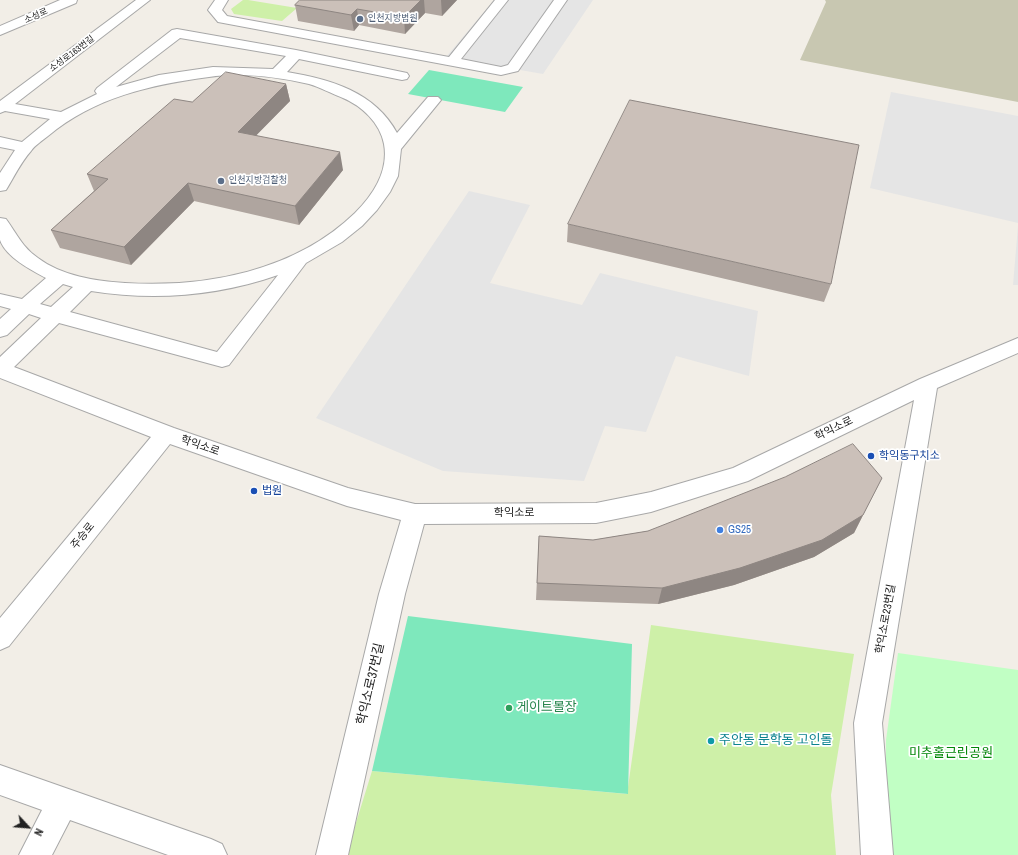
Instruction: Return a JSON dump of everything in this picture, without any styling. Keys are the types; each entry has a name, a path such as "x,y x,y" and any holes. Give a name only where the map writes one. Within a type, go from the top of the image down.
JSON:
{"street":[{"name":"소성로","path":"0,31 71,0"},
{"name":"소성로163번길","path":"1,107 144,0"},
{"path":"222,0 216,10 223,20 501,71 513,68 562,0"},
{"path":"452,62 502,0"},
{"path":"85,105 177,33 296,54 402,76"},
{"path":"277,73 296,54"},
{"path":"0,223 4,234 19,253 43,269 86,284 111,289 152,291 195,288 238,280 278,268 301,258 314,252 351,228 377,201 391,174 393,148 384,125 367,105 341,89 309,78 277,73 233,70 191,73 150,82 109,94 85,105 41,132 25,147 2,178"},
{"path":"393,148 433,100"},
{"path":"1,107 64,117"},
{"path":"0,142 25,147"},
{"path":"0,300 222,360 301,258"},
{"path":"0,330 60,276"},
{"path":"0,370 57,315 86,284"},
{"name":"학익소로","path":"0,370 166,434 347,497 415,514 596,513 651,502 740,475 927,384 1018,345"},
{"name":"학익소로23번길","path":"877,855 868,723 927,384"},
{"name":"주승로","path":"0,638 166,434"},
{"name":"학익소로37번길","path":"332,855 392,594 415,514"},
{"path":"0,780 211,855"},
{"path":"35,855 63,802"}],"shaded area":[{"path":"494,0 593,0 543,74 446,57"},
{"path":"825,0 1018,0 1018,102 800,60 826,2"},
{"path":"891,92 1018,116 1018,223 870,188"},
{"path":"469,191 530,205 490,283 582,305 600,273 758,311 749,376 676,356 646,432 605,426 584,481 443,471 316,418"},
{"path":"1018,226 1018,285 1013,285"}],"green space":[{"path":"243,0 297,8 282,21 234,14 231,9"},
{"path":"429,70 523,87 505,112 408,94"},
{"name":"게이트볼장","path":"408,616 632,644 628,794 372,771"},
{"path":"651,625 854,654 831,795 836,855 346,855 372,771 627,794"},
{"name":"미추홀근린공원","path":"898,653 1018,670 1018,855 885,855 886,740"}],"building":[{"path":"300,0 421,0 404,17 357,9 351,15 295,5"},
{"name":"인천지방검찰청","path":"226,72 286,84 238,132 340,152 295,206 188,183 124,247 51,230 108,179 87,174 174,99 192,102"},
{"path":"630,100 859,145 831,284 568,224"},
{"path":"853,444 882,478 863,515 822,540 740,568 662,588 537,583 539,536 593,540 648,531 785,477"}],"place":[{"name":"인천지방법원","path":"360,19"},
{"name":"인천지방검찰청","path":"221,181"},
{"name":"학익동구치소","path":"871,456"},
{"name":"법원","path":"254,491"},
{"name":"GS25","path":"720,530"},
{"name":"게이트볼장","path":"509,708"},
{"name":"주안동 문학동 고인돌","path":"711,741"}]}
